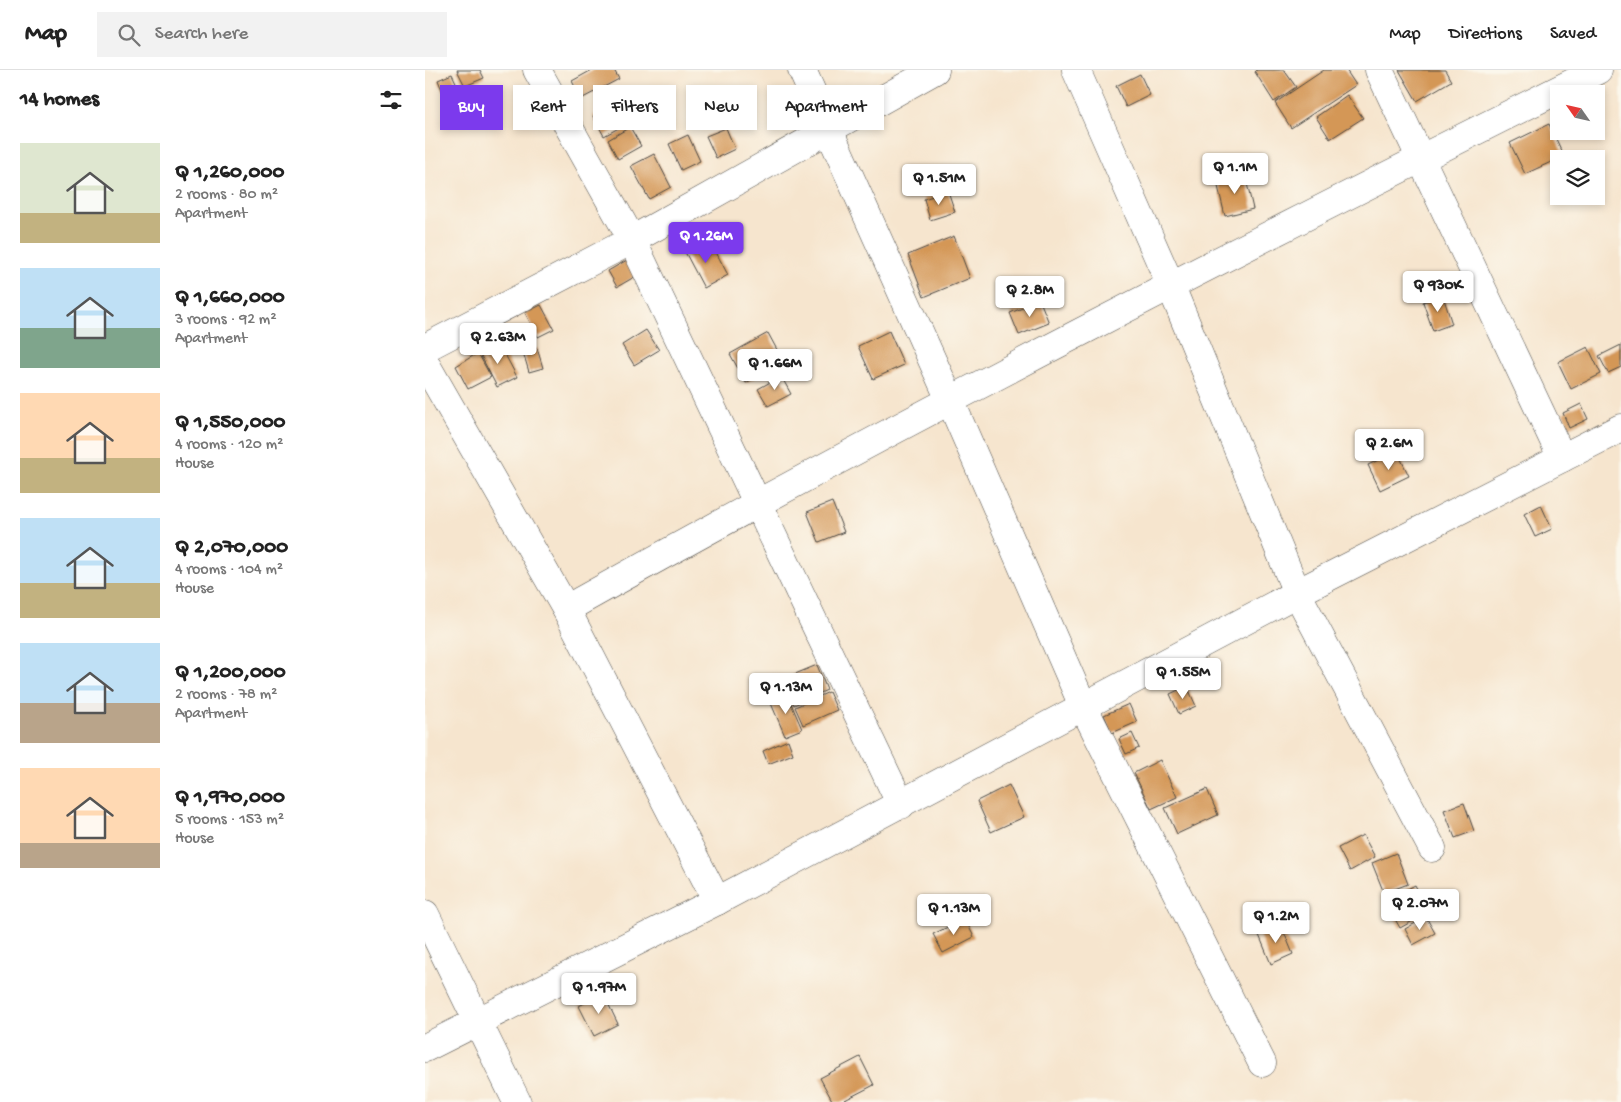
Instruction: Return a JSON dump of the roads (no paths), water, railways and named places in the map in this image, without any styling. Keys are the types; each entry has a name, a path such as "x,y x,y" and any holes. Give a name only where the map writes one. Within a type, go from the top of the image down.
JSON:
{"street":[{"path":"537,70 632,240 758,501 901,805"},
{"path":"802,70 808,85"},
{"path":"884,98 935,70"},
{"path":"1077,70 1170,284 1297,594 1432,848"},
{"path":"1379,70 1562,458"},
{"path":"566,609 758,501 1170,284 1598,70"},
{"path":"425,348 632,240 827,130 950,400 1083,706 1262,1063"},
{"path":"425,362 566,609 717,901"},
{"path":"425,1048 717,901 1297,594 1621,428"},
{"path":"425,914 517,1102"}]}
